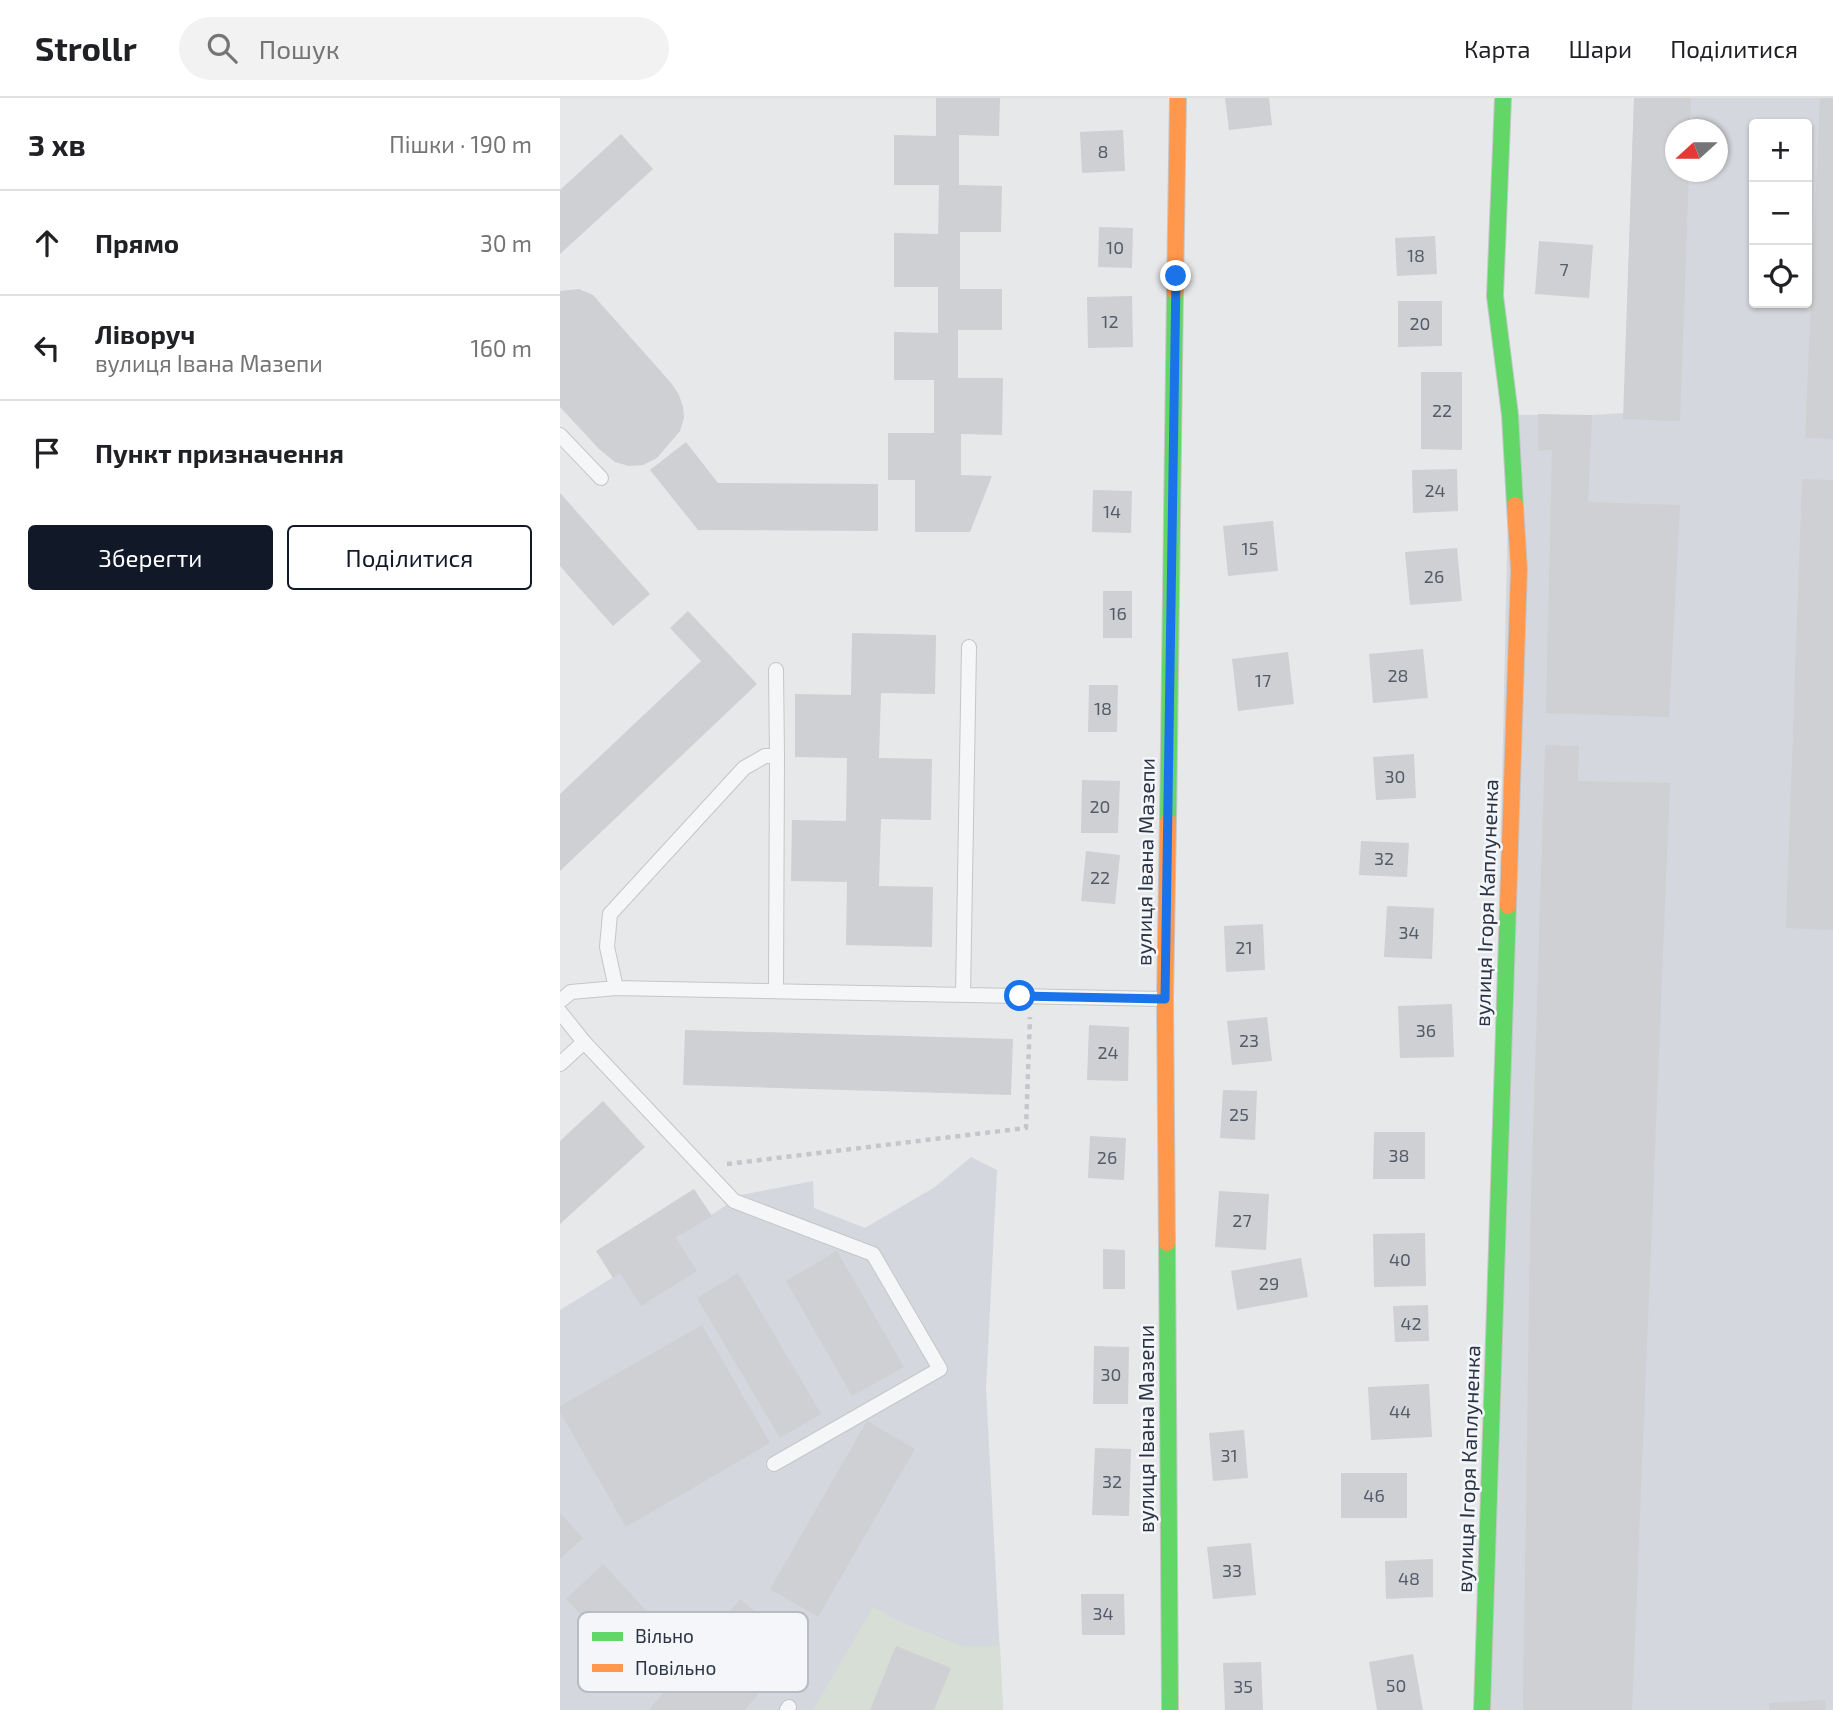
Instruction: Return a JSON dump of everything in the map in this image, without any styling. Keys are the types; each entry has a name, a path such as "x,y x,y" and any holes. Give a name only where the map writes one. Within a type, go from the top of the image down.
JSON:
{"street":[{"name":"вулиця Івана Мазепи","path":"1170,1710 1165,999 1178,98"},
{"name":"вулиця Ігоря Каплуненка","path":"1482,1710 1519,569 1510,415 1495,296 1503,98"}],"lane":[{"path":"560,435 601,478"},
{"path":"963,995 968,647"},
{"path":"776,670 776,991"},
{"path":"616,988 607,947 610,914 744,768 765,757 777,756"},
{"path":"560,1001 571,992 616,988 1165,999"},
{"path":"560,1012 584,1042 734,1201 873,1254 940,1369 774,1464"},
{"path":"560,1064 584,1042"}],"path":[{"path":"702,1167 1026,1128 1030,997"}],"shaded area":[{"path":"1634,98 1833,98 1833,1710 1482,1710 1510,415 1624,413"},
{"path":"971,1157 997,1170 986,1389 1003,1710 560,1710 560,1310 741,1195 813,1181 814,1208 865,1228 935,1187"},
{"path":"873,1607 903,1623 963,1646 1000,1646 1003,1710 813,1710"}],"building":[{"path":"936,98 1000,98 999,136 959,135 959,185 1002,186 1001,232 960,232 960,289 1002,289 1002,330 958,330 958,378 1003,378 1002,435 961,434 961,475 992,476 970,532 915,532 915,480 888,480 888,433 934,433 934,380 894,380 894,332 938,333 938,287 894,287 894,233 938,234 939,185 894,185 894,135 936,136"},
{"path":"1225,98 1269,98 1272,125 1229,130"},
{"path":"1634,98 1691,98 1690,119 1665,119 1665,182 1689,182 1680,421 1623,419"},
{"path":"1820,98 1833,98 1833,439 1805,438"},
{"path":"1123,130 1125,171 1082,173 1080,132"},
{"path":"621,134 653,169 560,254 560,190"},
{"path":"1099,227 1133,228 1132,268 1098,267"},
{"path":"1435,236 1437,274 1397,276 1395,238"},
{"path":"1539,241 1593,245 1589,298 1535,294"},
{"path":"579,289 593,295 679,395 684,418 680,431 657,458 643,465 629,466 615,462 599,449 560,407 560,291"},
{"path":"1132,296 1133,347 1088,348 1087,297"},
{"path":"1398,301 1442,301 1442,346 1398,347"},
{"path":"1421,372 1462,372 1462,450 1421,449"},
{"path":"1538,414 1592,415 1588,502 1680,505 1669,717 1546,713 1552,450 1538,451"},
{"path":"686,442 718,483 878,484 878,531 698,530 650,470"},
{"path":"1457,469 1458,511 1413,513 1412,470"},
{"path":"1802,479 1833,480 1833,930 1786,928"},
{"path":"1093,490 1132,491 1131,533 1092,532"},
{"path":"560,493 650,594 613,626 560,566"},
{"path":"1273,521 1278,571 1228,576 1223,526"},
{"path":"1457,548 1462,601 1410,605 1405,552"},
{"path":"1103,591 1132,591 1132,638 1103,638"},
{"path":"688,611 757,684 560,871 560,794 701,661 670,628"},
{"path":"852,633 936,635 935,694 881,693 879,758 932,759 931,820 881,819 879,886 933,887 932,947 846,945 847,882 791,881 792,820 846,821 847,758 795,757 795,694 851,695"},
{"path":"1423,649 1428,698 1373,703 1369,654"},
{"path":"1288,652 1294,704 1238,711 1232,659"},
{"path":"1089,685 1118,685 1117,732 1088,732"},
{"path":"1545,745 1579,746 1578,781 1670,783 1632,1710 1523,1710 1530,1233"},
{"path":"1414,754 1416,798 1376,800 1373,757"},
{"path":"1082,780 1120,781 1118,833 1081,833"},
{"path":"1361,841 1409,843 1407,877 1359,875"},
{"path":"1086,851 1120,855 1115,904 1081,901"},
{"path":"1387,906 1434,908 1432,959 1384,957"},
{"path":"1263,924 1265,970 1226,972 1224,926"},
{"path":"1452,1004 1454,1057 1400,1058 1398,1006"},
{"path":"1267,1017 1272,1061 1232,1065 1227,1021"},
{"path":"1089,1025 1129,1027 1128,1081 1087,1080"},
{"path":"685,1030 1013,1039 1011,1095 683,1085"},
{"path":"1223,1090 1257,1091 1255,1140 1220,1138"},
{"path":"603,1101 645,1147 560,1224 560,1141"},
{"path":"1374,1132 1425,1132 1425,1179 1373,1179"},
{"path":"1090,1136 1126,1138 1124,1180 1088,1178"},
{"path":"694,1189 712,1216 676,1238 697,1271 641,1306 620,1273 613,1278 596,1251"},
{"path":"1219,1191 1269,1194 1266,1250 1215,1247"},
{"path":"1425,1233 1426,1286 1374,1287 1373,1234"},
{"path":"1103,1249 1125,1250 1125,1289 1103,1289"},
{"path":"837,1251 904,1367 852,1396 786,1281"},
{"path":"1301,1258 1308,1297 1237,1310 1231,1271"},
{"path":"738,1273 821,1414 780,1438 697,1298"},
{"path":"1428,1305 1429,1341 1395,1342 1393,1306"},
{"path":"702,1325 770,1443 626,1527 560,1412 560,1406"},
{"path":"1094,1346 1129,1347 1128,1404 1093,1404"},
{"path":"1429,1384 1432,1437 1371,1440 1368,1387"},
{"path":"867,1421 915,1449 818,1617 770,1589"},
{"path":"1244,1430 1248,1478 1213,1481 1209,1433"},
{"path":"1095,1448 1131,1449 1129,1516 1092,1515"},
{"path":"1341,1473 1407,1473 1407,1518 1341,1518"},
{"path":"560,1513 583,1538 560,1559"},
{"path":"1251,1543 1256,1595 1213,1599 1207,1547"},
{"path":"1433,1559 1433,1597 1386,1599 1385,1561"},
{"path":"603,1564 647,1612 578,1612 566,1599"},
{"path":"1081,1594 1124,1594 1125,1635 1082,1635"},
{"path":"740,1599 756,1612 729,1612"},
{"path":"896,1646 951,1668 934,1710 870,1710"},
{"path":"1413,1654 1423,1710 1377,1710 1369,1662"},
{"path":"1261,1662 1263,1710 1225,1710 1223,1663"},
{"path":"664,1692 760,1692 745,1710 649,1710"},
{"path":"1825,1700 1826,1710 1769,1710 1770,1703"}],"traffic: fast":[{"path":"1503,98 1495,296 1510,415 1515,505"},
{"path":"1168,821 1175,292"},
{"path":"1482,1710 1508,906"},
{"path":"1167,1243 1170,1710"}],"traffic: slow":[{"path":"1175,292 1178,98"},
{"path":"1508,906 1519,569 1515,505"},
{"path":"1167,1243 1165,998 1168,821"}],"route":[{"path":"1020,996 1165,999 1176,276"}]}
